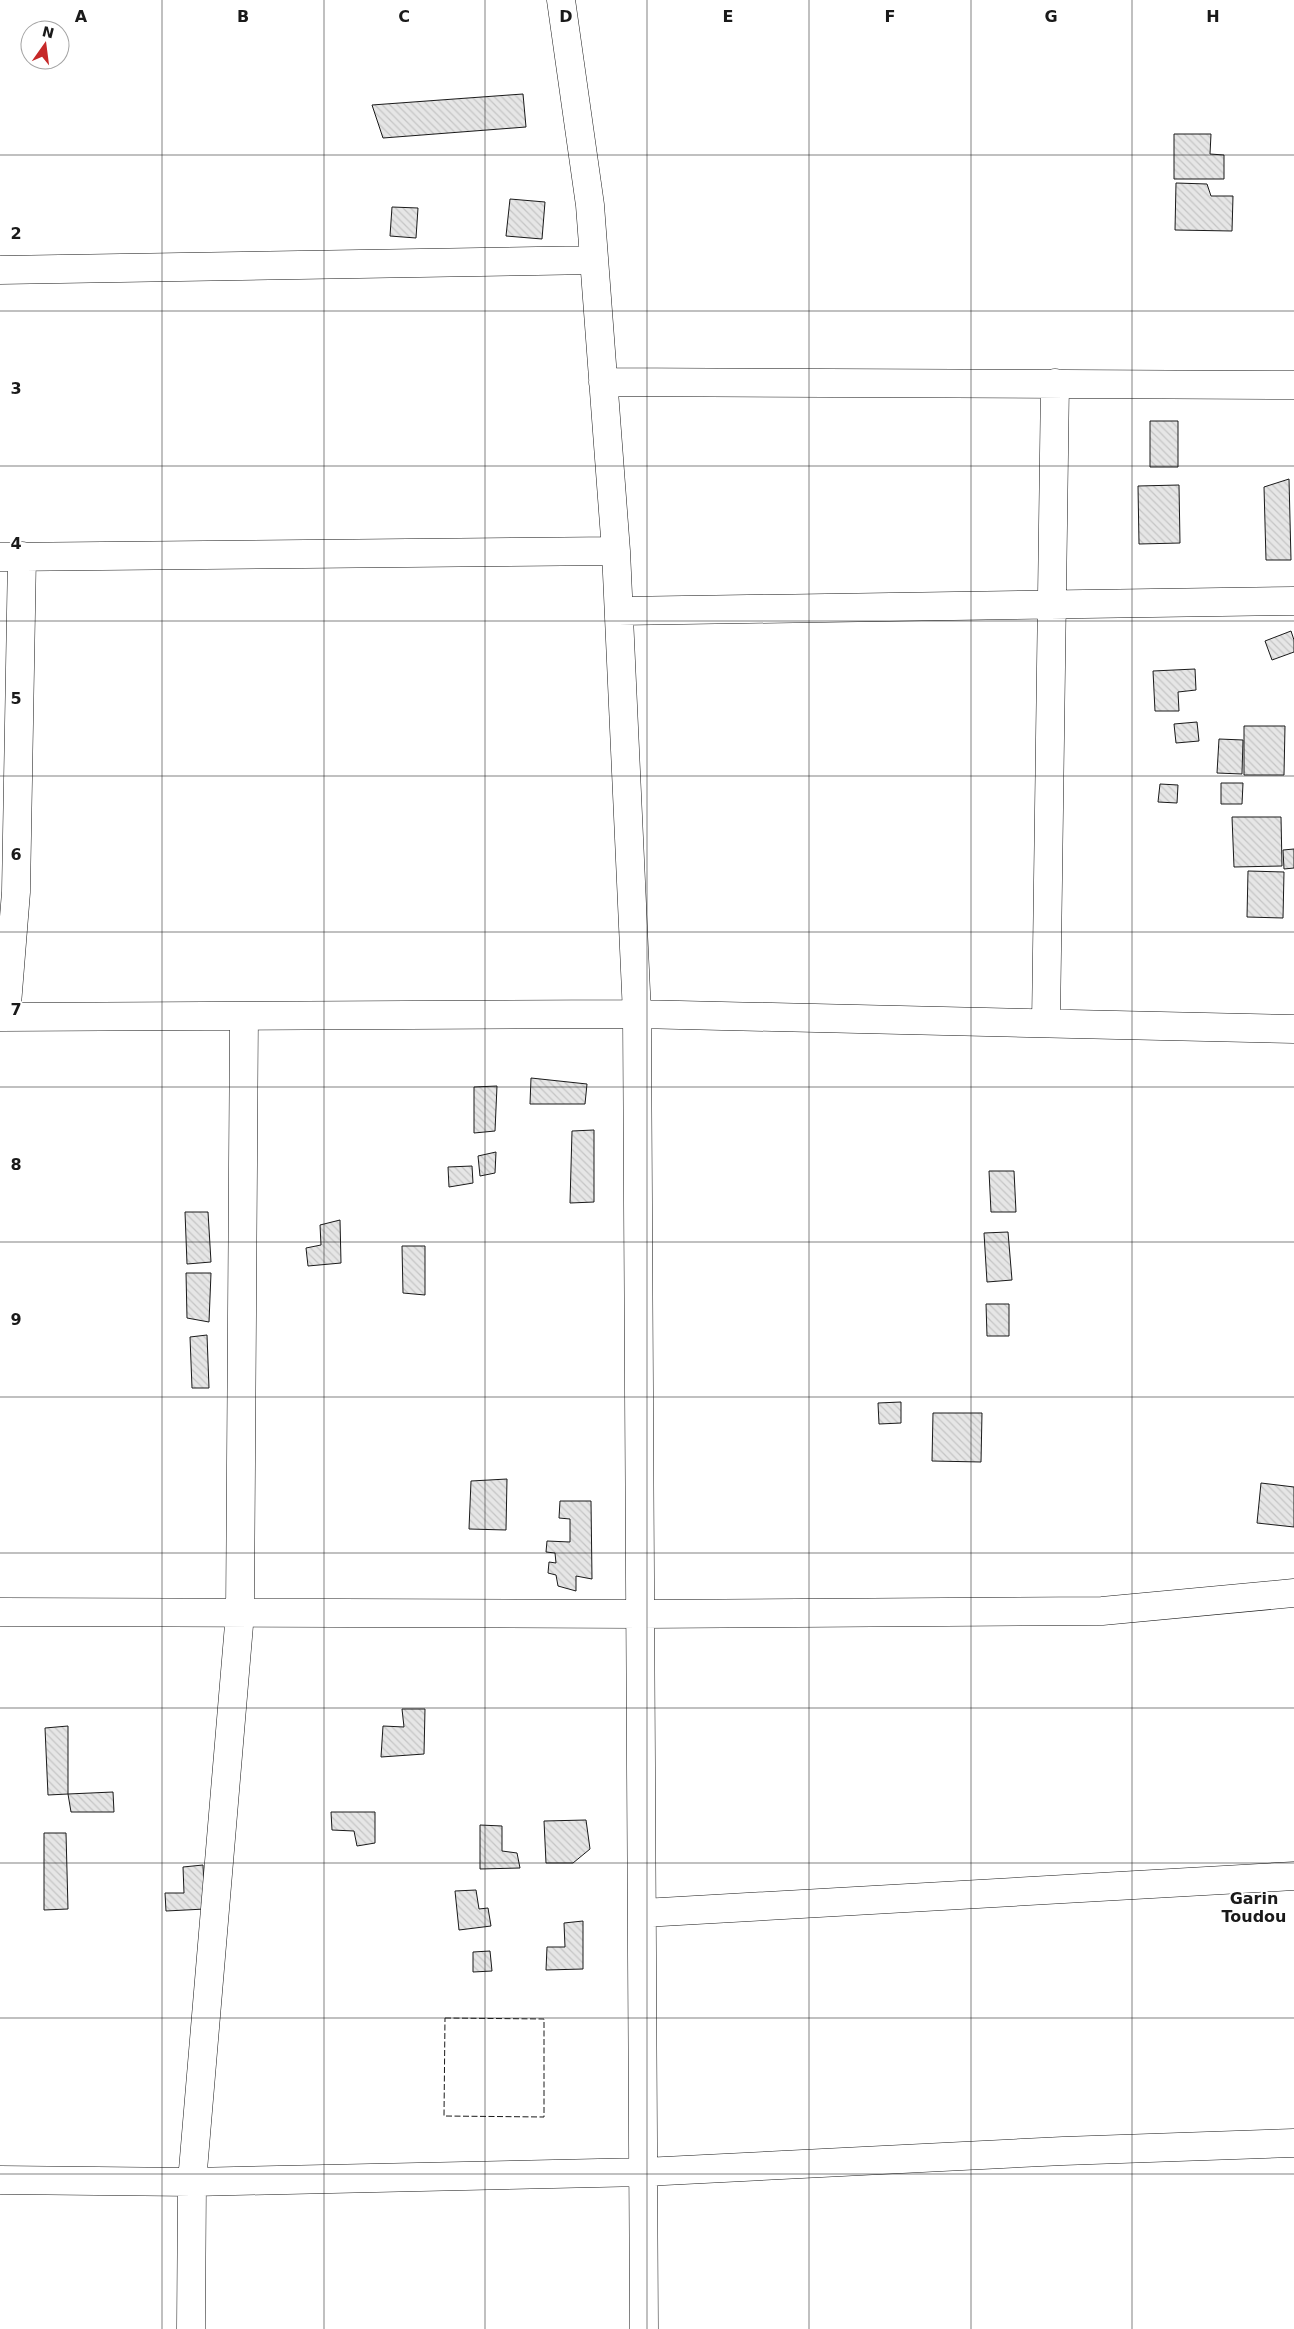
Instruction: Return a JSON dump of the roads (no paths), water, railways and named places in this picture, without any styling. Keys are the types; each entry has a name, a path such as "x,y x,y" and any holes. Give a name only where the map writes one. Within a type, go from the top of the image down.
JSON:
{"street":[{"path":"561,0 590,205 616,551 637,1014 644,2329"},
{"path":"0,270 594,260"},
{"path":"603,382 1294,385"},
{"path":"1046,1023 1055,383"},
{"path":"616,551 11,557 16,892 3,1017 637,1014 1294,1028"},
{"path":"619,611 1294,601"},
{"path":"191,2329 192,2182 240,1613 244,1016"},
{"path":"0,1612 641,1614 1102,1611 1294,1593"},
{"path":"643,1913 1294,1876"},
{"path":"0,2180 192,2182 644,2172 1063,2151 1294,2143"}],"district":[{"name":"Garin Toudou","path":"1254,1907"}]}
